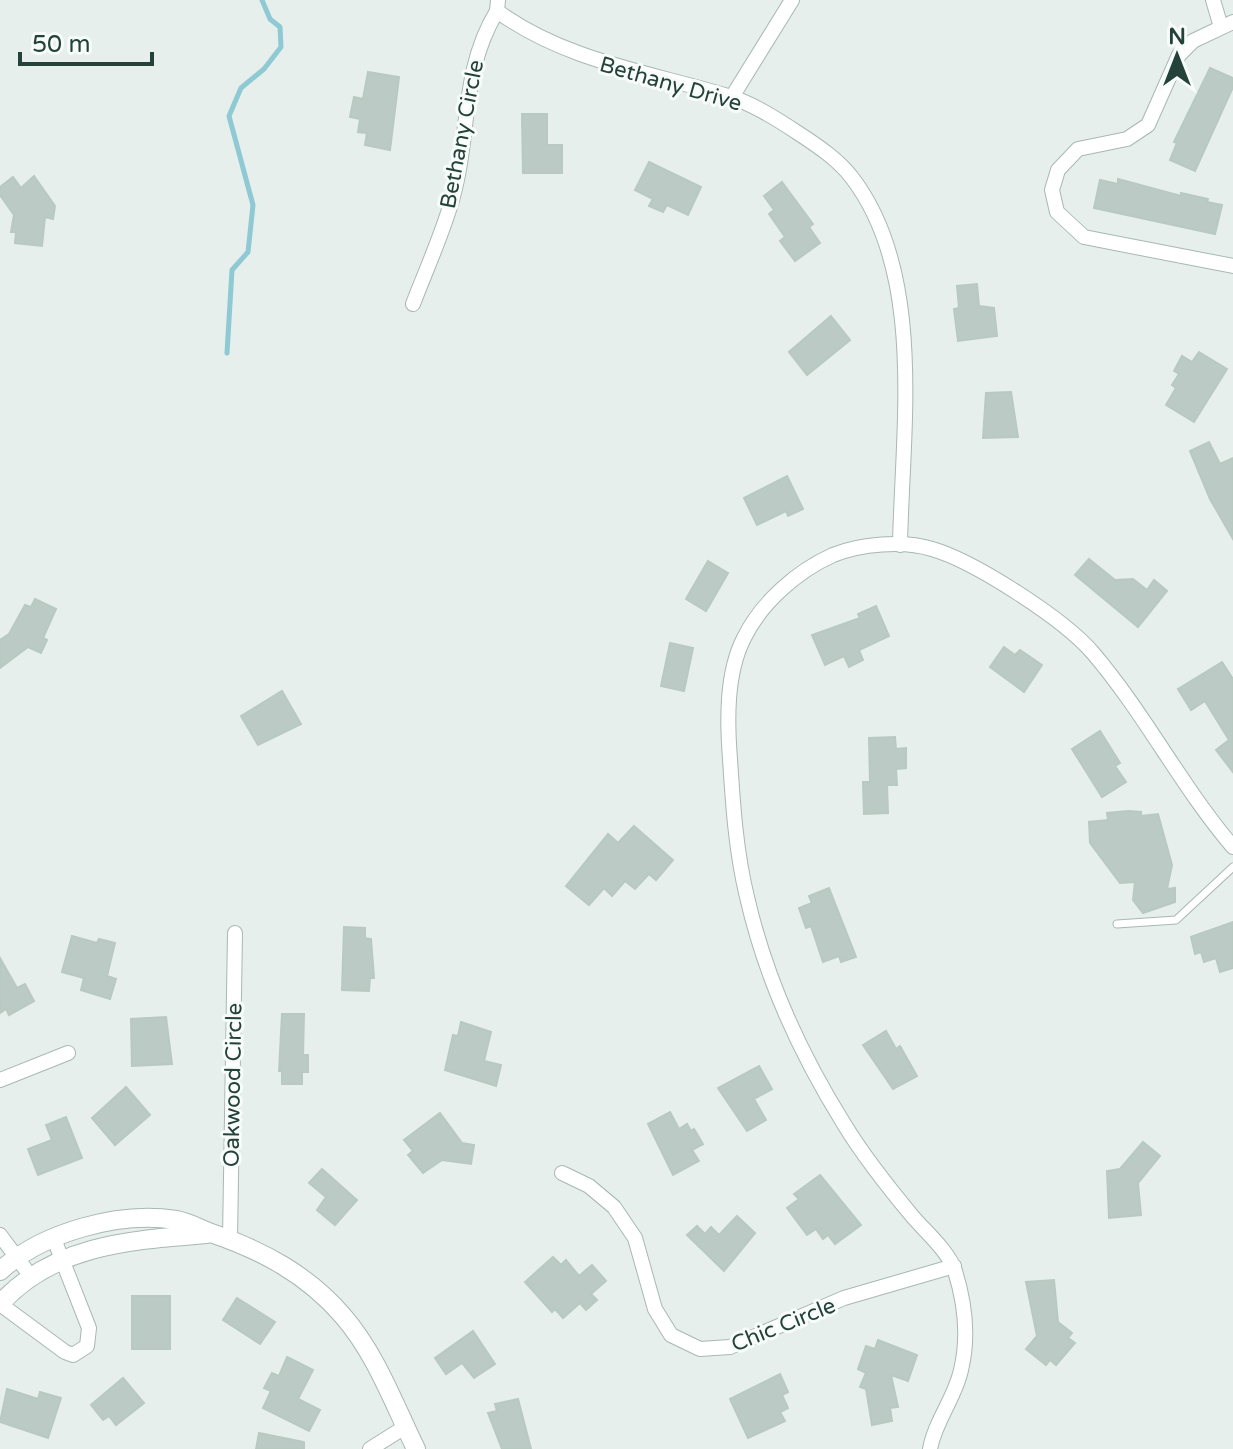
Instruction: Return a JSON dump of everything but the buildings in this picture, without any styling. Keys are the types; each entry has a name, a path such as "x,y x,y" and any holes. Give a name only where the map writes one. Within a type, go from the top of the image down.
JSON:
{"street":[{"path":"732,97 792,0"},
{"path":"1213,0 1227,25 1193,41 1179,55 1148,125 1127,139 1078,149 1058,170 1052,190 1057,212 1084,237 1233,266"},
{"name":"Bethany Drive","path":"497,5 523,30 593,60 732,97 826,151 853,178 877,222 895,271 904,345 900,545"},
{"name":"Bethany Circle","path":"413,304 452,200 471,70 480,39 497,5"},
{"path":"930,1449 961,1371 966,1315 954,1266 881,1178 843,1122 787,1018 747,900 734,823 728,736 730,687 742,640 759,613 802,572 835,554 900,545 930,548 953,557 1041,609 1090,649 1143,717 1201,809 1233,847"},
{"name":"Oakwood Circle","path":"222,1236 235,933"},
{"path":"0,1080 68,1053"},
{"name":"Chic Circle","path":"562,1173 589,1186 614,1207 635,1238 655,1309 671,1335 700,1349 730,1347 844,1298 954,1266"},
{"path":"0,1271 16,1256 54,1239 115,1220 177,1220 222,1236 295,1272 345,1318 371,1356 416,1449"},
{"path":"0,1235 32,1278"},
{"path":"54,1239 63,1261 89,1328 87,1346 73,1355 0,1304 32,1278 63,1261 84,1250 121,1241 222,1236"},
{"path":"370,1449 405,1427"}],"lane":[{"path":"1117,924 1176,920 1233,867"}],"waterway":[{"path":"227,353 232,270 248,252 253,205 229,116 241,88 264,69 281,47 280,27 270,19 262,0"}]}
